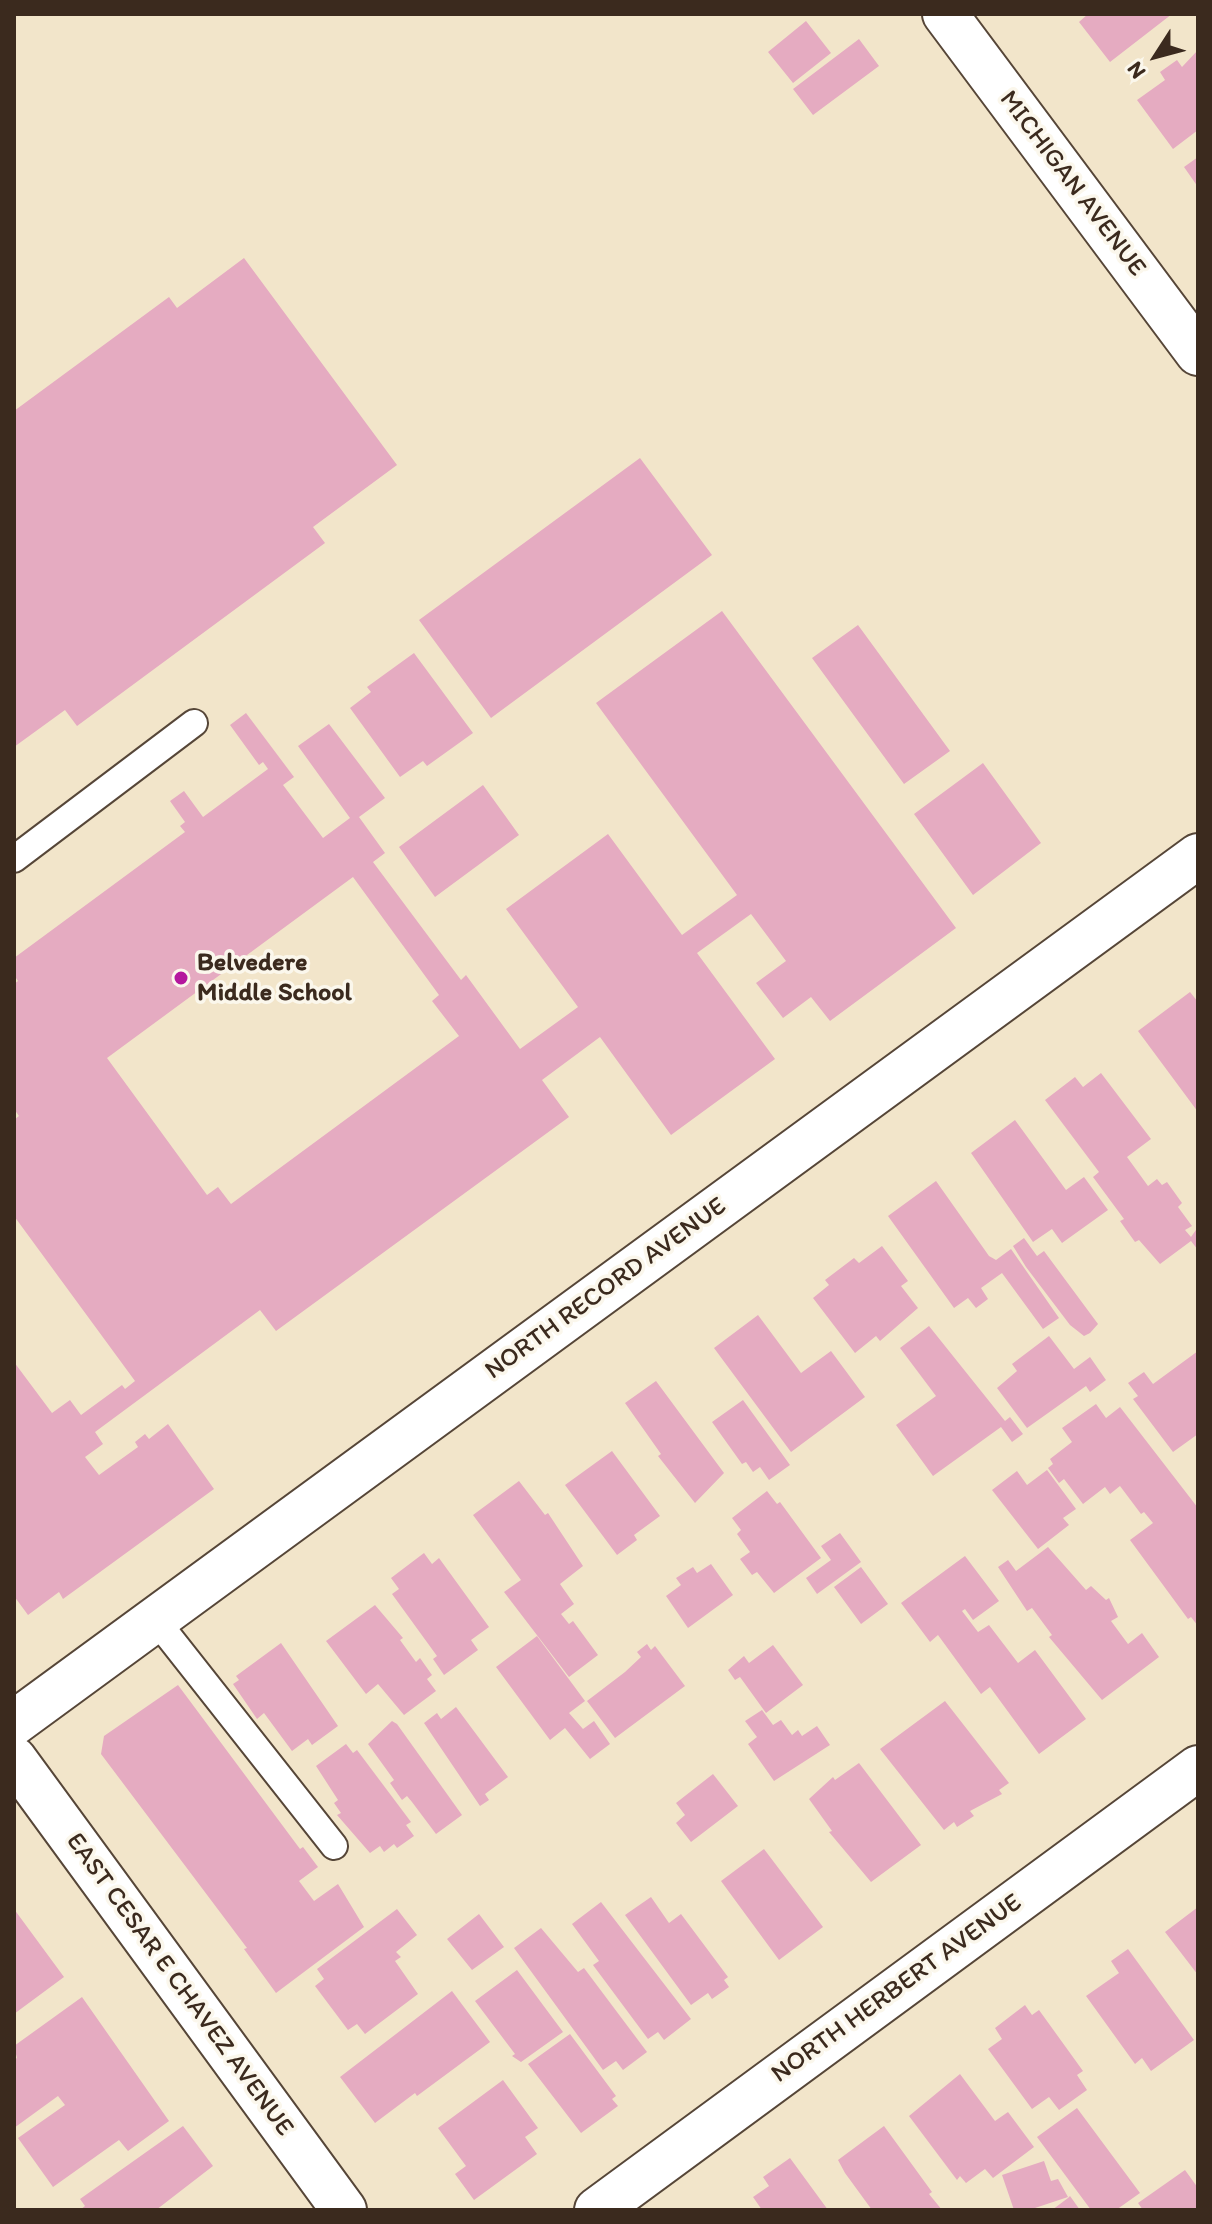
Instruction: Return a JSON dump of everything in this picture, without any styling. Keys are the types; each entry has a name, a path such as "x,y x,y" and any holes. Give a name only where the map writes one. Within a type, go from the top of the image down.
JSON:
{"street":[{"name":"MICHIGAN AVENUE","path":"945,14 1198,353"},
{"name":"NORTH RECORD AVENUE","path":"14,1723 1198,856"},
{"name":"EAST CESAR E CHAVEZ AVENUE","path":"14,1759 344,2210"},
{"name":"NORTH HERBERT AVENUE","path":"597,2210 1198,1768"}],"lane":[{"path":"14,859 194,723"},
{"path":"155,1619 334,1846"}],"building":[{"path":"1088,14 1172,14 1110,62 1079,22"},
{"path":"806,21 831,53 793,83 768,52"},
{"path":"859,39 879,66 813,115 793,89"},
{"path":"1198,50 1198,130 1173,149 1137,100 1165,80 1160,72 1177,60 1182,67"},
{"path":"1198,157 1198,187 1184,167"},
{"path":"244,258 397,465 313,527 325,543 77,726 65,710 14,747 14,411 169,297 177,308"},
{"path":"640,458 712,555 491,718 419,620"},
{"path":"722,611 956,928 830,1021 811,997 783,1018 756,983 786,961 751,914 697,953 775,1059 671,1135 600,1037 542,1080 569,1117 276,1331 260,1310 95,1432 103,1444 85,1457 99,1475 138,1447 135,1442 145,1434 149,1439 168,1424 214,1489 63,1599 59,1592 28,1615 14,1596 14,1362 52,1413 70,1400 81,1415 122,1385 125,1389 135,1381 14,1216 14,1120 19,1116 14,1109 14,984 18,981 14,975 14,958 185,832 180,826 185,822 170,801 184,791 203,817 268,769 263,762 259,765 230,725 246,713 294,777 283,785 323,838 350,818 298,746 329,724 385,798 359,817 385,853 373,862 461,980 466,975 520,1049 578,1007 506,909 608,834 682,935 737,895 596,703","holes":["353,877 439,995 432,1001 459,1036 231,1204 218,1187 207,1195 107,1058"]},
{"path":"858,625 950,751 904,784 812,658"},
{"path":"414,653 473,733 427,766 423,761 400,777 350,708 371,692 367,687"},
{"path":"983,763 1041,843 973,895 914,814"},
{"path":"483,785 519,835 435,897 399,847"},
{"path":"1190,992 1198,1002 1198,1112 1138,1031"},
{"path":"1101,1073 1151,1139 1127,1157 1148,1186 1157,1179 1162,1185 1167,1182 1182,1203 1178,1207 1192,1226 1185,1230 1191,1237 1198,1227 1198,1250 1191,1241 1160,1264 1139,1240 1135,1242 1120,1221 1124,1219 1093,1177 1099,1172 1045,1100 1075,1077 1083,1087"},
{"path":"1015,1120 1066,1190 1084,1177 1108,1210 1062,1243 1052,1229 1033,1242 971,1153"},
{"path":"936,1181 989,1256 996,1260 1011,1249 1059,1318 1043,1329 1002,1273 981,1288 988,1299 976,1308 968,1298 954,1308 888,1216"},
{"path":"1024,1238 1037,1256 1044,1251 1098,1324 1090,1333 1084,1336 1070,1325 1026,1267 1013,1246"},
{"path":"882,1246 908,1281 901,1286 918,1308 880,1341 876,1336 855,1353 813,1298 829,1285 825,1280 854,1258 859,1263"},
{"path":"758,1315 801,1373 831,1351 865,1397 791,1452 714,1348"},
{"path":"929,1326 1005,1421 1010,1417 1023,1434 1012,1442 1001,1427 933,1476 896,1425 936,1396 900,1348"},
{"path":"1049,1336 1074,1369 1090,1357 1106,1380 1090,1392 1086,1386 1027,1428 997,1388 1017,1371 1012,1364"},
{"path":"1198,1351 1198,1434 1173,1452 1133,1399 1138,1396 1128,1383 1144,1372 1153,1384"},
{"path":"656,1381 724,1473 695,1503 658,1456 661,1454 625,1403"},
{"path":"743,1400 790,1465 769,1480 760,1467 753,1472 746,1462 742,1464 712,1422"},
{"path":"1096,1404 1106,1418 1120,1407 1198,1508 1198,1626 1191,1617 1188,1619 1130,1540 1153,1523 1144,1512 1141,1514 1120,1486 1110,1494 1105,1487 1083,1504 1064,1479 1059,1483 1048,1468 1053,1464 1050,1459 1072,1442 1062,1428"},
{"path":"612,1451 660,1516 634,1535 637,1540 617,1555 565,1485"},
{"path":"1047,1470 1076,1509 1063,1518 1069,1525 1038,1549 992,1490 1017,1471 1027,1485"},
{"path":"519,1481 545,1515 548,1513 583,1566 560,1584 574,1604 561,1614 569,1624 573,1621 598,1655 569,1677 504,1592 521,1580 473,1515"},
{"path":"767,1491 777,1504 780,1502 821,1558 774,1593 757,1572 752,1575 740,1559 750,1552 737,1534 741,1530 732,1518"},
{"path":"840,1533 861,1562 817,1594 806,1578 831,1560 821,1546"},
{"path":"1048,1547 1086,1590 1091,1586 1106,1600 1109,1598 1118,1617 1111,1621 1128,1644 1142,1633 1159,1657 1102,1700 1049,1637 1052,1635 1032,1608 1027,1611 998,1567 1008,1560 1016,1571"},
{"path":"424,1553 432,1564 439,1558 489,1627 471,1640 478,1650 444,1675 433,1659 437,1656 392,1594 399,1589 391,1578"},
{"path":"965,1556 999,1601 973,1620 965,1609 962,1611 978,1632 989,1625 1018,1663 1035,1650 1086,1719 1039,1754 990,1687 981,1694 938,1635 930,1642 901,1603"},
{"path":"711,1564 733,1595 688,1628 666,1596 681,1585 676,1578 693,1567 697,1573"},
{"path":"861,1567 888,1604 861,1624 834,1587"},
{"path":"375,1605 403,1638 400,1640 416,1662 420,1658 432,1675 427,1679 436,1691 404,1715 378,1684 366,1694 326,1641"},
{"path":"537,1636 585,1701 569,1713 583,1729 594,1721 610,1744 590,1759 565,1728 550,1740 496,1667"},
{"path":"281,1643 338,1726 312,1745 308,1739 292,1751 264,1713 257,1719 233,1684 239,1680 236,1676"},
{"path":"647,1644 651,1650 655,1646 685,1686 615,1738 587,1701 641,1657 637,1652"},
{"path":"773,1645 803,1685 766,1713 740,1677 735,1680 728,1670 744,1656 749,1663"},
{"path":"178,1685 300,1849 303,1847 318,1867 299,1881 314,1901 338,1884 364,1927 276,1993 244,1949 247,1948 101,1754 104,1736"},
{"path":"945,1701 1009,1783 999,1790 1002,1794 970,1811 974,1816 957,1827 954,1822 944,1830 880,1749"},
{"path":"456,1707 508,1777 485,1794 489,1800 480,1806 424,1723 437,1713 441,1719"},
{"path":"762,1710 773,1725 781,1720 792,1735 798,1730 802,1736 817,1726 830,1745 774,1781 748,1744 757,1737 745,1721"},
{"path":"392,1721 462,1815 436,1834 407,1796 402,1800 390,1783 394,1780 368,1744"},
{"path":"346,1744 353,1753 357,1750 411,1822 406,1825 414,1836 397,1848 394,1844 384,1852 380,1846 370,1853 337,1815 341,1813 334,1803 338,1800 316,1766"},
{"path":"859,1763 921,1845 871,1882 829,1832 832,1831 809,1799 833,1777 835,1780"},
{"path":"713,1774 738,1806 691,1842 676,1823 685,1815 676,1803"},
{"path":"764,1849 823,1927 779,1960 721,1881"},
{"path":"651,1897 669,1923 681,1914 728,1977 724,1980 729,1987 712,1999 708,1993 691,2005 625,1915"},
{"path":"601,1902 691,2019 664,2040 658,2032 648,2039 593,1965 599,1961 572,1924"},
{"path":"1198,1907 1198,1975 1165,1932"},
{"path":"14,1909 64,1977 14,2014"},
{"path":"397,1909 417,1935 396,1952 401,1957 395,1961 418,1994 365,2034 357,2024 348,2030 315,1986 324,1979 317,1969"},
{"path":"479,1914 504,1947 472,1970 447,1939"},
{"path":"541,1928 578,1972 584,1968 647,2052 623,2070 616,2061 603,2070 514,1948"},
{"path":"1128,1949 1194,2040 1151,2071 1142,2058 1135,2064 1086,1996 1119,1973 1111,1961"},
{"path":"517,1970 563,2032 521,2062 512,2056 515,2054 475,2001"},
{"path":"452,1991 490,2042 375,2123 340,2077"},
{"path":"82,1997 169,2121 128,2151 119,2140 53,2187 18,2138 65,2105 58,2096 14,2128 14,2060 17,2058 14,2046"},
{"path":"1025,2005 1032,2015 1039,2010 1083,2071 1077,2075 1087,2090 1059,2110 1049,2097 1032,2109 988,2049 1002,2039 995,2028"},
{"path":"570,2034 616,2096 612,2099 618,2106 581,2133 528,2064"},
{"path":"960,2074 995,2121 1008,2112 1034,2147 993,2178 985,2169 966,2183 960,2176 957,2180 909,2116"},
{"path":"503,2080 538,2128 525,2137 537,2154 474,2200 455,2174 466,2166 438,2128"},
{"path":"1077,2108 1140,2193 1116,2210 1091,2210 1037,2137"},
{"path":"183,2126 213,2166 156,2210 80,2210 85,2206 80,2199"},
{"path":"884,2126 942,2210 872,2210 845,2173 838,2160"},
{"path":"790,2158 828,2210 762,2210 753,2197 769,2186 763,2177"},
{"path":"1044,2161 1051,2181 1058,2179 1068,2197 1029,2210 1014,2210 1002,2175"},
{"path":"1185,2170 1198,2188 1198,2210 1143,2210 1138,2203"},
{"path":"1070,2196 1080,2210 1052,2210 1068,2198"}],"place":[{"name":"Belvedere Middle School","path":"181,978"}]}
